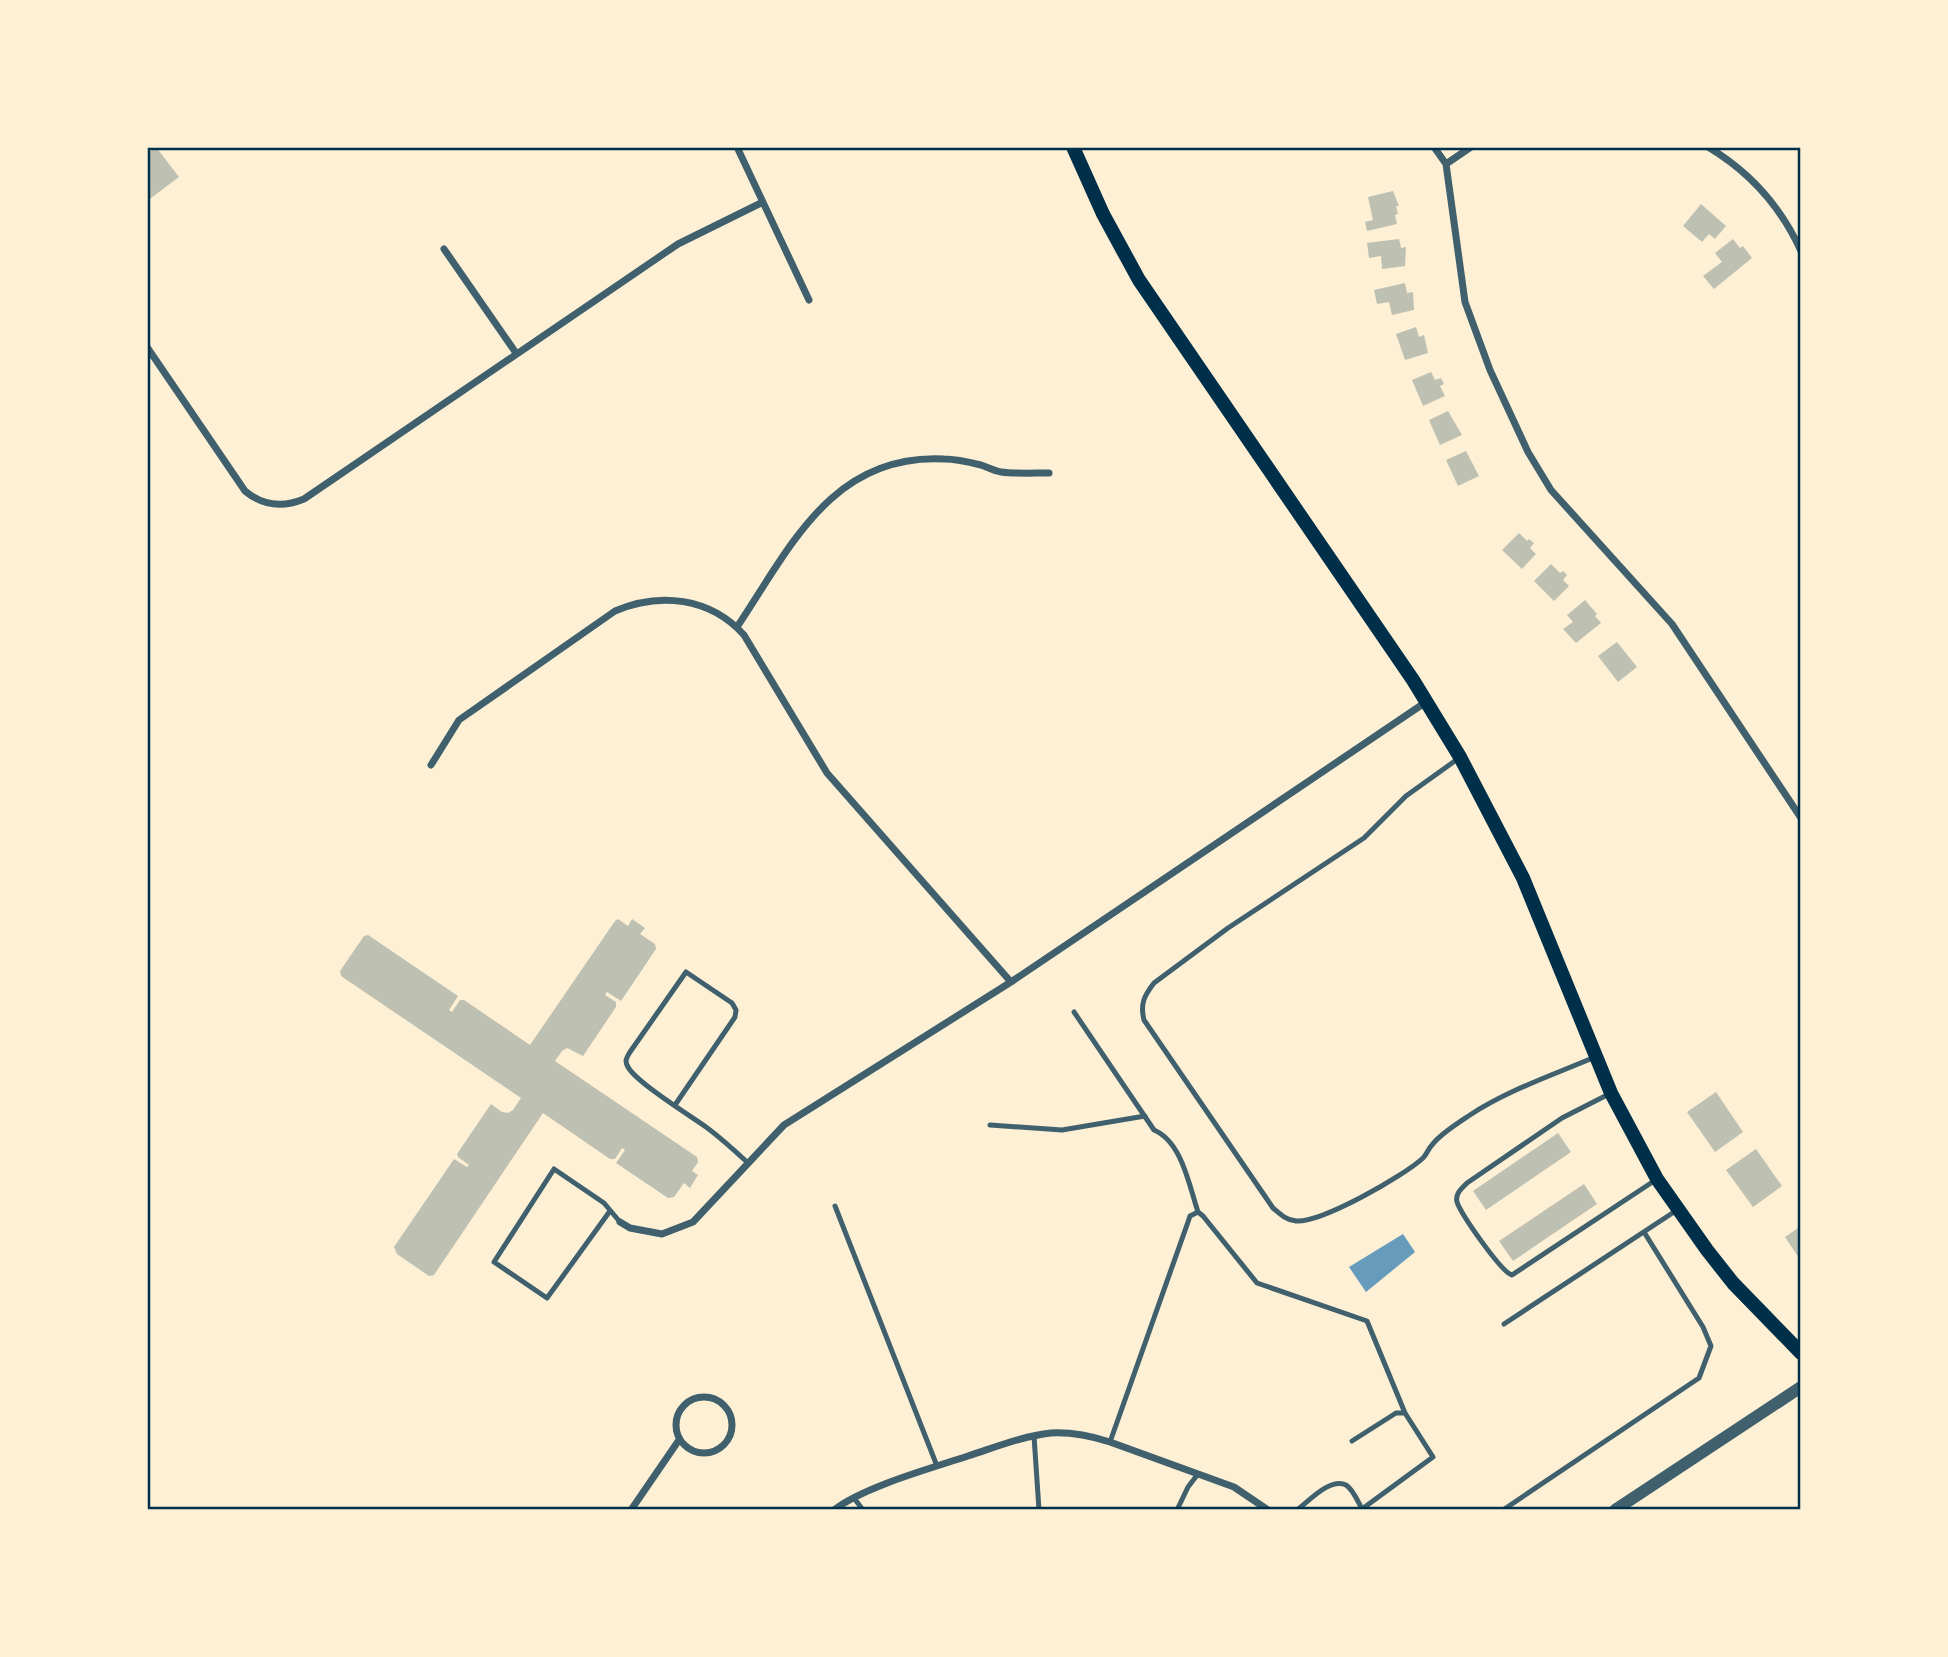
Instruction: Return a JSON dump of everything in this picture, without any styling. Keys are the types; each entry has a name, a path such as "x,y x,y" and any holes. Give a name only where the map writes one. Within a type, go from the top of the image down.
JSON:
{"main road":[{"path":"1073,147 1103,214 1146,290 1426,701 1460,757 1523,878 1611,1093 1657,1178 1677,1210 1734,1283 1801,1353"}],"street":[{"path":"737,147 809,300"},
{"path":"1434,147 1446,164 1465,302 1490,370 1528,452 1551,490 1672,624 1801,818"},
{"path":"1446,164 1471,147"},
{"path":"1709,147 1738,167 1762,190 1785,220 1801,251"},
{"path":"147,347 245,491 260,501 278,505 304,499 678,244 763,202"},
{"path":"444,249 516,353"},
{"path":"737,627 809,520 837,492 863,476 889,465 926,459 964,461 1000,472 1049,473"},
{"path":"431,765 459,720 615,611 646,600 677,600 707,608 737,627 753,647 827,773 1011,982"},
{"path":"620,1222 631,1228 662,1234 693,1222 784,1125 1011,982 1426,701"},
{"path":"1615,1510 1801,1387"},
{"path":"631,1510 679,1440 676,1422 683,1406 689,1401 704,1397 712,1398 726,1408 732,1426 726,1443 719,1449 702,1454 685,1447 679,1440"},
{"path":"834,1510 854,1498 937,1466 1034,1436 1073,1434 1110,1442 1234,1487 1268,1510"}],"lane":[{"path":"1460,757 1406,796 1364,838 1228,928 1154,983 1145,995 1141,1008 1144,1020 1273,1208 1294,1221 1326,1214 1378,1190 1425,1157 1432,1143 1470,1115 1516,1090 1595,1057"},
{"path":"675,1105 735,1017 736,1010 732,1003 686,972 626,1059 626,1064 636,1075 675,1105 709,1129 748,1163"},
{"path":"1073,1012 1154,1130 1170,1140 1184,1169 1198,1212 1257,1283 1367,1321 1405,1413 1433,1458 1362,1509 1344,1484 1329,1486 1297,1510"},
{"path":"1611,1093 1562,1118 1467,1183 1459,1191 1458,1204 1495,1261 1506,1273 1512,1275 1657,1178"},
{"path":"990,1125 1062,1130 1145,1116"},
{"path":"611,1211 547,1298 494,1262 554,1169 604,1203 611,1211 620,1222"},
{"path":"835,1206 937,1466"},
{"path":"1504,1324 1677,1210"},
{"path":"1110,1442 1190,1216 1198,1212"},
{"path":"1503,1510 1699,1378 1711,1346 1703,1328 1644,1233"},
{"path":"1352,1441 1396,1413 1405,1413"},
{"path":"1034,1436 1039,1510"},
{"path":"1177,1510 1198,1474"},
{"path":"854,1498 863,1510"}],"water":[{"path":"1403,1234 1415,1252 1366,1292 1349,1267"}],"building":[{"path":"156,147 179,177 147,201 147,154"},
{"path":"1393,191 1399,206 1396,206 1398,214 1395,215 1397,224 1367,231 1365,222 1373,220 1368,197"},
{"path":"1701,204 1726,226 1715,239 1709,234 1702,242 1683,226"},
{"path":"1399,239 1401,248 1406,247 1405,266 1382,269 1381,256 1369,258 1367,243"},
{"path":"1733,239 1740,248 1743,246 1752,258 1714,289 1703,276 1722,262 1715,253"},
{"path":"1405,283 1407,293 1413,292 1414,310 1392,315 1389,302 1377,304 1374,290"},
{"path":"1416,327 1419,337 1424,335 1428,353 1405,360 1396,334"},
{"path":"1431,372 1435,380 1441,378 1444,384 1440,386 1445,396 1423,406 1412,380"},
{"path":"1448,411 1462,435 1440,445 1429,420"},
{"path":"1466,451 1479,476 1458,486 1446,460"},
{"path":"1519,533 1527,541 1529,539 1534,543 1530,548 1536,554 1522,569 1502,550"},
{"path":"1551,564 1560,573 1563,571 1567,575 1563,580 1569,586 1554,601 1534,581"},
{"path":"1585,600 1601,623 1576,643 1563,629 1573,622 1567,615"},
{"path":"1617,642 1637,667 1618,682 1598,656"},
{"path":"618,919 628,926 632,919 645,928 640,934 655,944 656,949 621,1001 607,992 605,995 616,1002 616,1007 583,1056 567,1048 555,1061 697,1157 698,1162 692,1171 698,1175 690,1188 684,1183 674,1197 668,1198 616,1163 625,1150 622,1148 615,1159 610,1159 543,1113 434,1275 429,1276 397,1254 394,1247 454,1159 467,1167 469,1165 457,1154 491,1104 508,1113 521,1098 341,976 340,971 364,936 368,935 458,996 449,1010 452,1012 460,1000 464,1000 530,1045"},
{"path":"1716,1092 1743,1132 1715,1152 1687,1112"},
{"path":"1558,1133 1571,1152 1486,1210 1473,1191"},
{"path":"1756,1149 1782,1186 1753,1207 1726,1170"},
{"path":"1584,1184 1597,1204 1513,1261 1499,1241"},
{"path":"1801,1226 1801,1261 1785,1237"}]}
